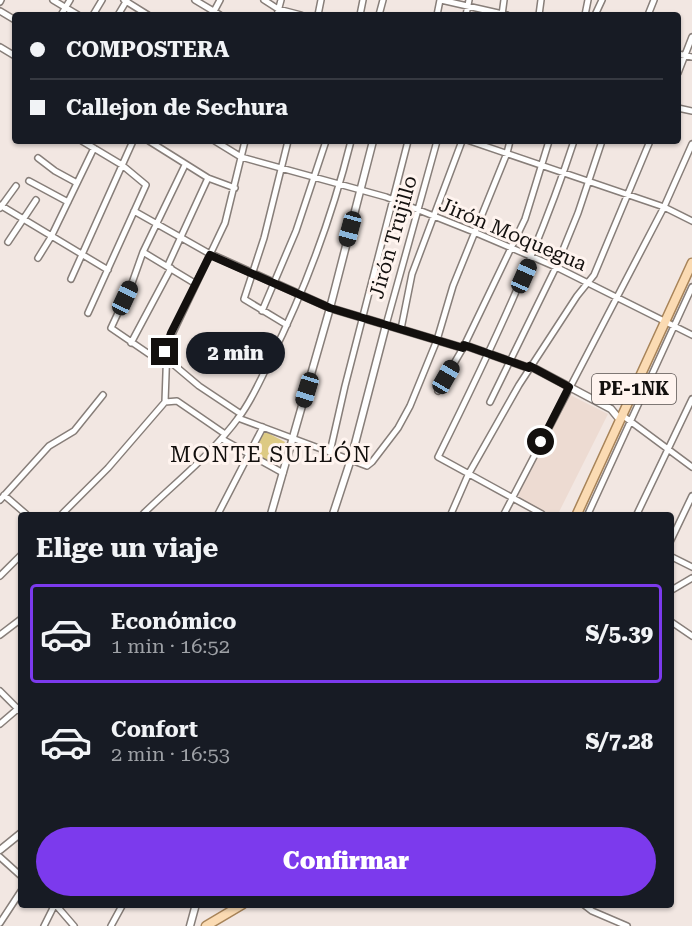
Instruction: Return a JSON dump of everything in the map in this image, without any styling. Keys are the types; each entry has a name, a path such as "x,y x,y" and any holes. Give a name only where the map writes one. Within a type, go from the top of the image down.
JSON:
{"main road":[{"name":"PE-1NK","path":"580,512 692,263"},
{"path":"206,926 236,908"}],"street":[{"path":"53,0 72,12"},
{"path":"63,12 70,0"},
{"path":"195,0 212,12"},
{"path":"264,0 278,12"},
{"path":"278,12 280,0"},
{"path":"441,0 468,3 495,12"},
{"path":"126,1 143,12"},
{"path":"692,37 681,55 692,57"},
{"path":"87,144 122,165 146,185 88,313"},
{"path":"71,279 132,144"},
{"path":"154,144 208,178 234,188"},
{"name":"Jirón Moquegua","path":"220,144 242,157 360,190 474,232 556,267 692,334"},
{"path":"64,512 108,468 165,402 166,345 225,223 244,144"},
{"path":"287,144 254,275 244,299 287,325"},
{"path":"262,311 296,231 325,144"},
{"path":"145,512 204,458 224,436 240,416 259,382 300,295 328,222 350,144"},
{"path":"272,512 330,308 372,144"},
{"path":"330,452 407,144"},
{"name":"Jirón Trujillo","path":"334,512 351,459 436,144"},
{"path":"401,329 412,274 461,144"},
{"path":"479,144 664,207 692,221"},
{"path":"185,165 143,252 132,284 111,328 156,357 167,359 240,416 263,428 367,466 398,428 410,406 437,340 453,286 509,144"},
{"path":"438,391 464,346 525,219 548,144"},
{"path":"538,512 438,458 532,257 573,144"},
{"path":"490,402 556,267 578,213 601,144"},
{"path":"453,512 468,475 530,367 603,256 626,194 649,144"},
{"path":"505,512 664,207 692,144"},
{"path":"38,258 51,237 94,148"},
{"path":"38,158 77,183"},
{"path":"131,342 169,267 208,178"},
{"path":"29,181 68,202"},
{"path":"16,186 0,207 108,270"},
{"path":"8,242 36,200"},
{"path":"134,211 210,255 330,308 530,367 622,415 692,466"},
{"path":"143,252 196,284"},
{"path":"589,512 692,287"},
{"path":"23,512 2,497 49,446 74,431 103,395"},
{"path":"638,512 671,450 692,399"},
{"path":"165,402 177,401 248,454 283,473"},
{"path":"219,512 263,428"},
{"path":"674,534 692,496"},
{"path":"0,576 18,558"},
{"path":"674,558 692,567"},
{"path":"674,589 692,578"},
{"path":"0,635 18,621"},
{"path":"674,625 692,636"},
{"path":"0,691 18,707"},
{"path":"0,724 18,710"},
{"path":"0,850 18,836"},
{"path":"0,857 18,873"},
{"path":"0,923 18,896"},
{"path":"44,926 53,908"},
{"path":"58,908 74,926"},
{"path":"111,926 121,908"},
{"path":"190,926 195,908"},
{"path":"588,908 627,926"}],"shaded area":[{"path":"568,394 608,414 559,512 547,512 517,498"},
{"path":"266,432 285,442 275,466 253,454"}],"district":[{"name":"MONTE SULLÓN","path":"271,454"}],"route":[{"path":"165,352 171,333 210,255 330,308 463,348 464,345 529,368 530,366 569,387 541,442"}]}
